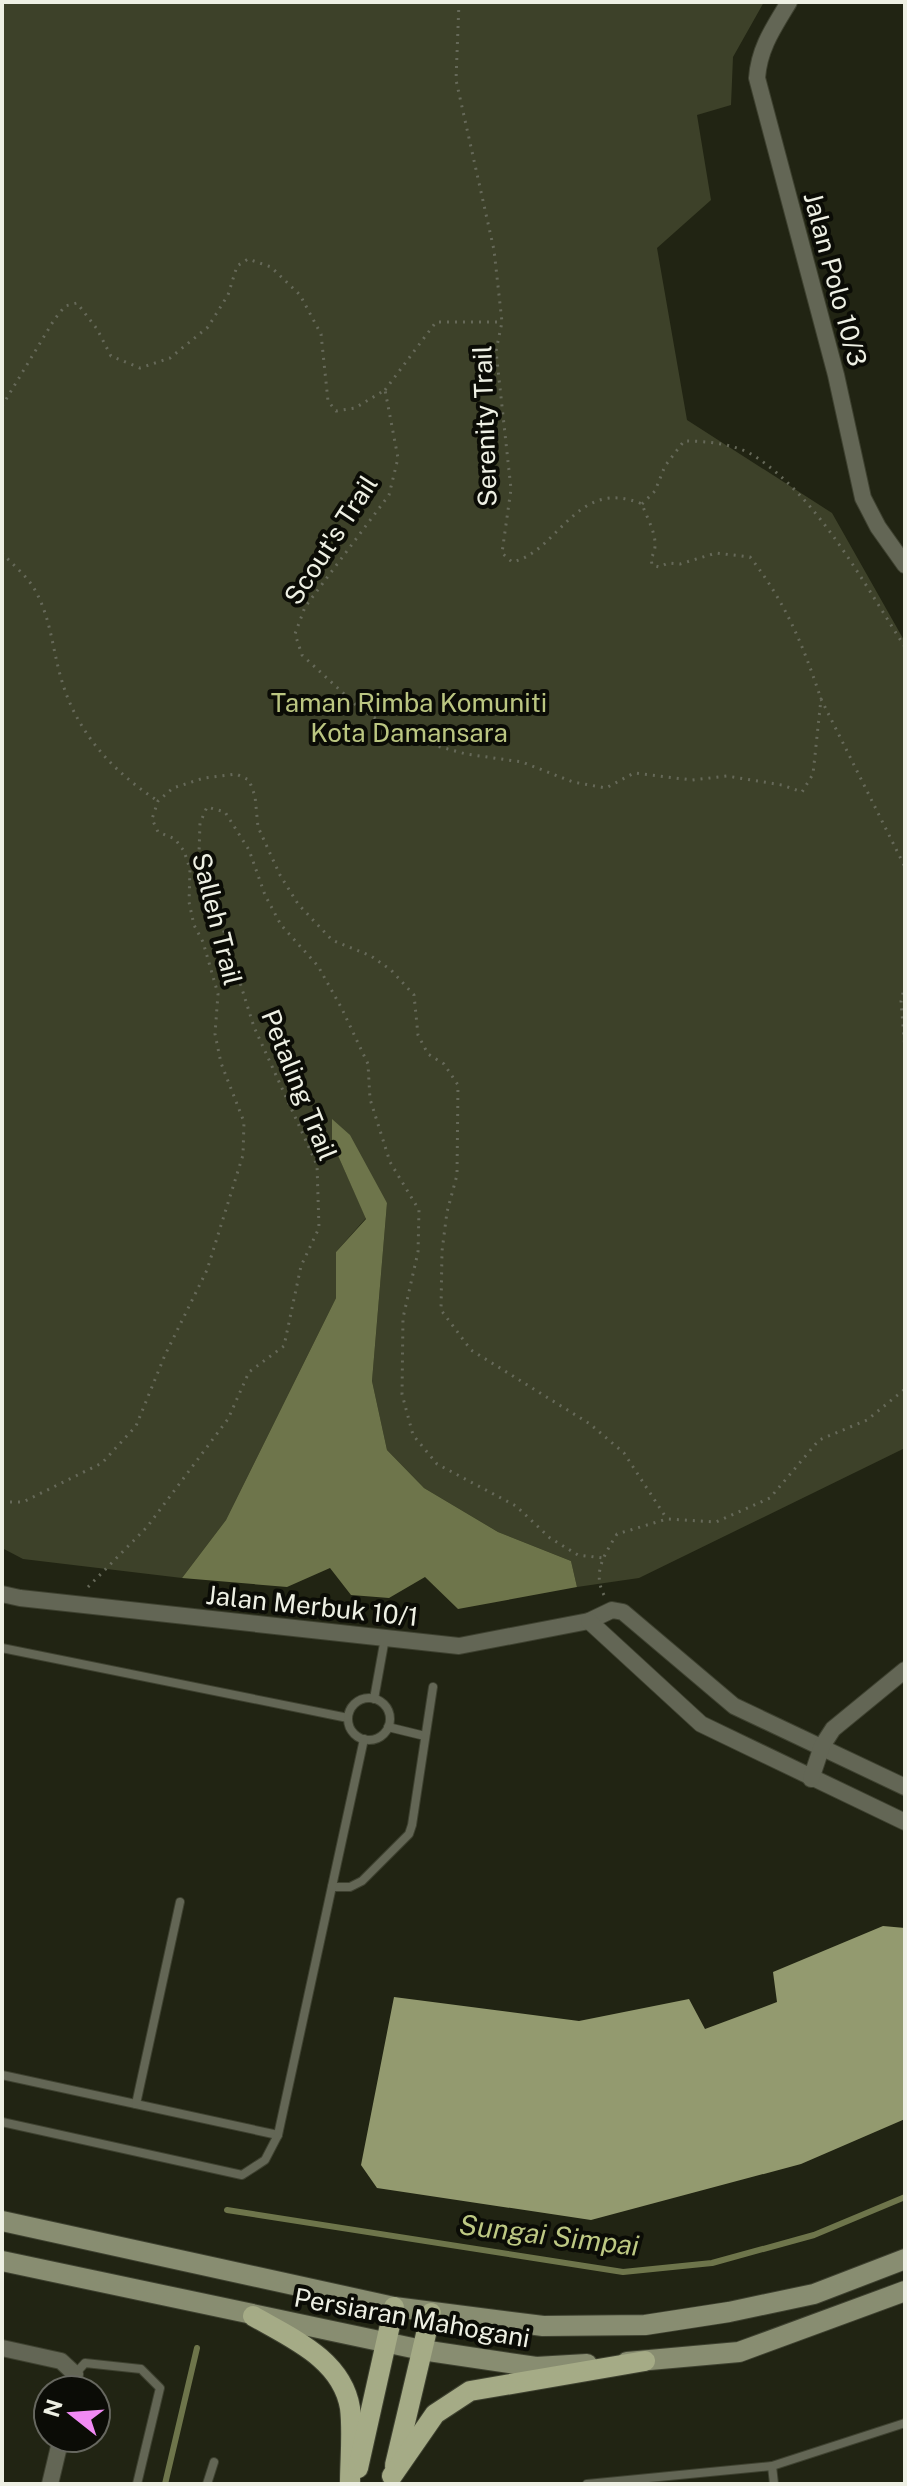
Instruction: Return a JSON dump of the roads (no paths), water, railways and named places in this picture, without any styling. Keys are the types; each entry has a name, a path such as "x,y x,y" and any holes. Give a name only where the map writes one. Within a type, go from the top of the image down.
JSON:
{"main road":[{"name":"Persiaran Mahogani","path":"2,2221 394,2307 543,2326 645,2325 729,2312 814,2294 905,2259"},
{"name":"Persiaran Mahogani","path":"2,2261 386,2343 536,2367 739,2352 905,2291"},
{"path":"352,2484 394,2307"},
{"path":"391,2480 431,2313"},
{"path":"253,2316 313,2351 339,2377 350,2407 352,2484"},
{"path":"391,2480 435,2414 470,2391 645,2361"}],"street":[{"name":"Jalan Polo 10/3","path":"789,2 766,40 758,60 757,78 836,375 863,498 878,527 905,565"},
{"name":"Jalan Merbuk 10/1","path":"2,1594 459,1646 589,1621 612,1610 623,1612 734,1706 822,1746"},
{"path":"589,1621 701,1724 905,1822"},
{"path":"811,1779 822,1746 833,1729 905,1670"},
{"path":"822,1746 905,1787"},
{"path":"2,2348 61,2361 68,2374"},
{"path":"50,2484 57,2454"}],"lane":[{"path":"374,1699 385,1638"},
{"path":"2,1648 348,1718"},
{"path":"332,1887 350,1887 362,1881 409,1834 433,1687"},
{"path":"374,1699 385,1706 388,1727 378,1737 364,1739 352,1732 348,1718 356,1702 374,1699"},
{"path":"388,1727 425,1736"},
{"path":"2,2122 242,2175 265,2160 278,2135 364,1739"},
{"path":"136,2104 180,1902"},
{"path":"2,2075 278,2135"},
{"path":"78,2374 85,2363 141,2369 160,2388 137,2484"},
{"path":"587,2484 772,2466 905,2423"},
{"path":"207,2484 214,2462"},
{"path":"772,2466 774,2484"}],"waterway":[{"name":"Sungai Simpai","path":"227,2210 623,2272 712,2263 814,2235 905,2197"},
{"name":"Sungai Simpai","path":"165,2484 197,2348"}],"park label":[{"name":"Taman Rimba Komuniti Kota Damansara","path":"409,718"}]}
